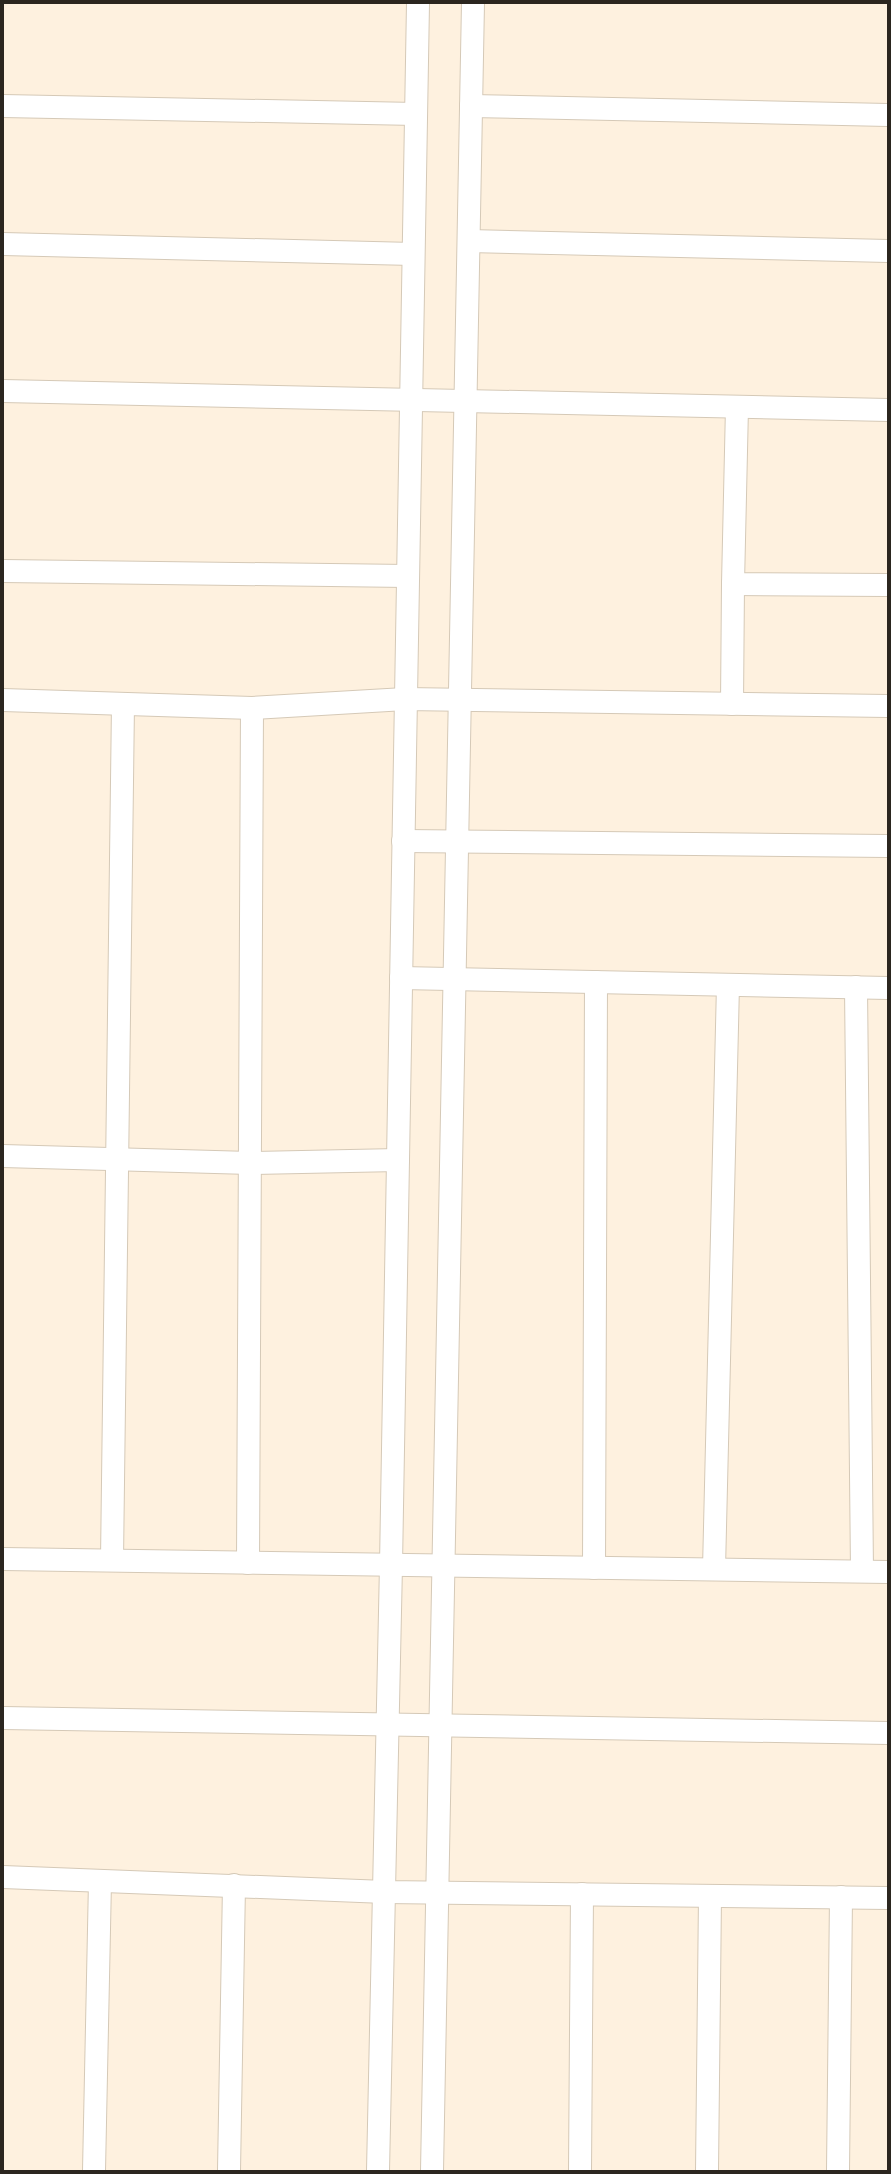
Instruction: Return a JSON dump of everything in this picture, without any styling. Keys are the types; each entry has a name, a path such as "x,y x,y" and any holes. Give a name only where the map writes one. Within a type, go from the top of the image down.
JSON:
{"street":[{"path":"378,2171 385,1892 418,3"},
{"path":"432,2171 467,401 473,3"},
{"path":"3,106 416,114"},
{"path":"471,106 888,115"},
{"path":"469,241 888,251"},
{"path":"3,244 413,254"},
{"path":"3,391 888,410"},
{"path":"732,704 737,407"},
{"path":"3,571 407,576"},
{"path":"733,584 888,585"},
{"path":"3,700 252,708 405,699 888,706"},
{"path":"112,1560 123,704"},
{"path":"248,1562 252,708"},
{"path":"403,841 888,846"},
{"path":"401,978 888,988"},
{"path":"594,1568 596,982"},
{"path":"714,1569 728,985"},
{"path":"856,987 862,1571"},
{"path":"3,1156 250,1163 398,1160"},
{"path":"3,1559 888,1572"},
{"path":"3,1718 888,1733"},
{"path":"3,1877 385,1892 888,1898"},
{"path":"94,2171 100,1881"},
{"path":"229,2171 234,1885"},
{"path":"580,2171 582,1894"},
{"path":"708,2171 710,1896"},
{"path":"838,2171 841,1897"}]}
